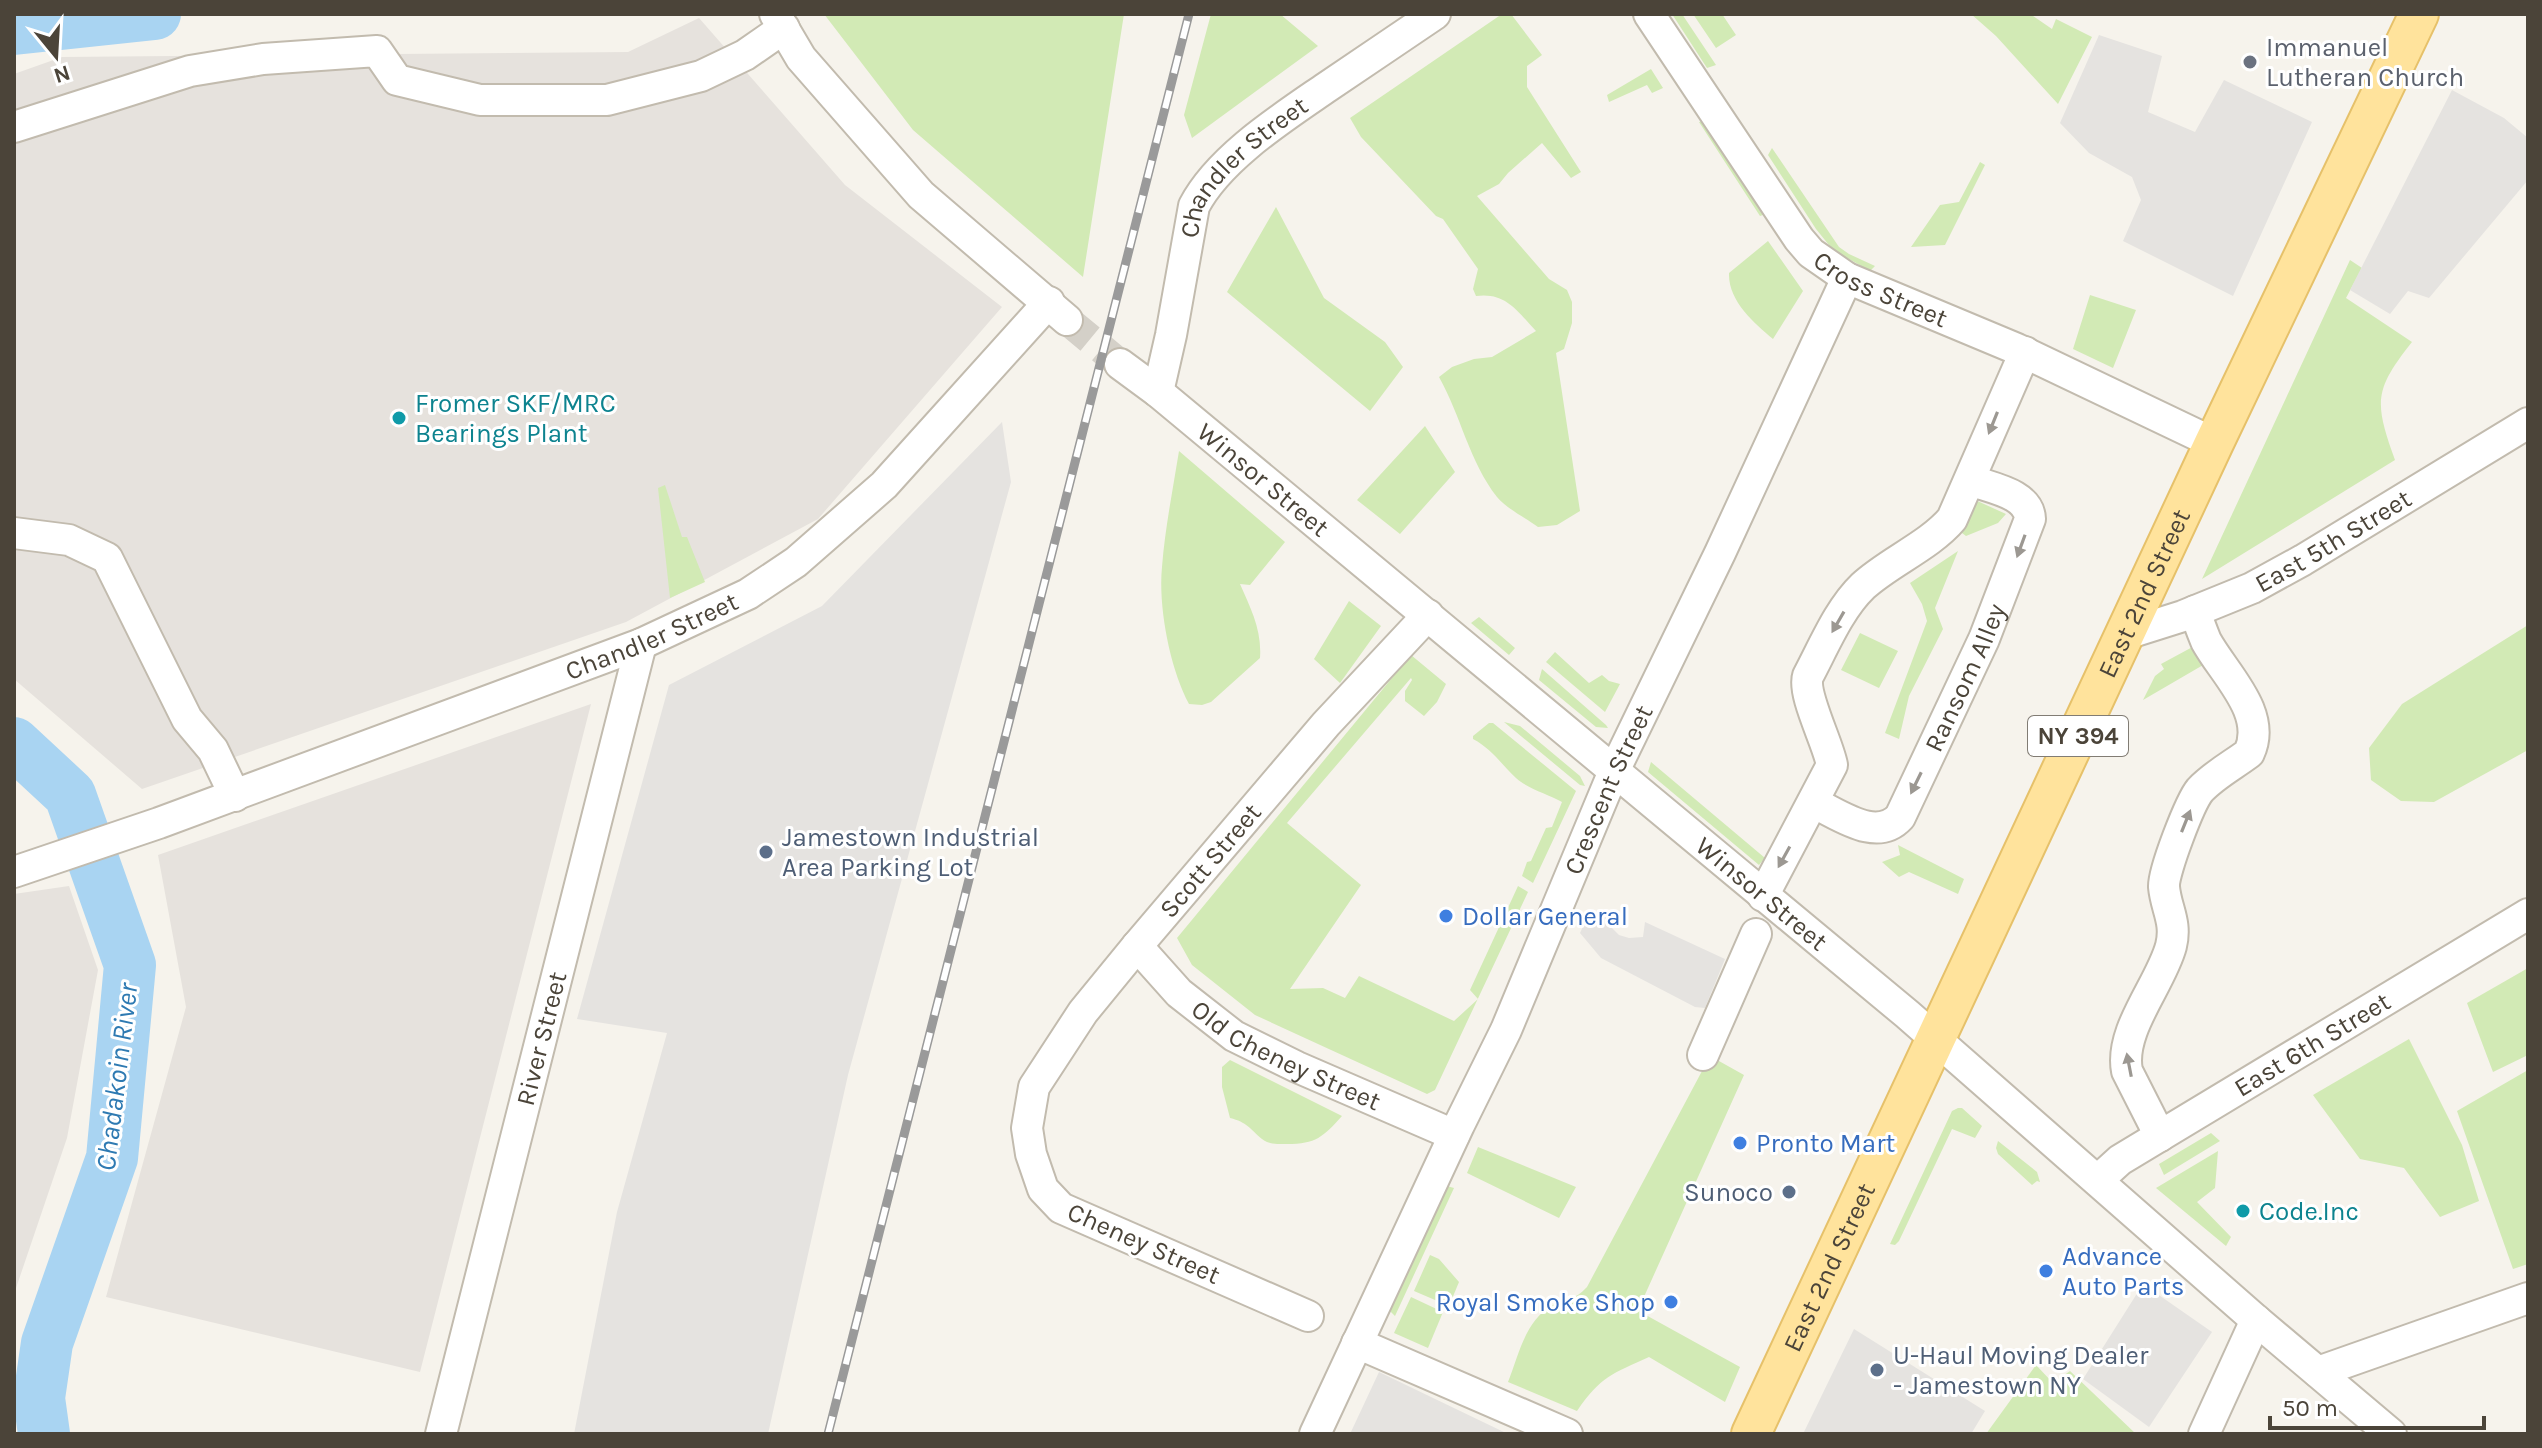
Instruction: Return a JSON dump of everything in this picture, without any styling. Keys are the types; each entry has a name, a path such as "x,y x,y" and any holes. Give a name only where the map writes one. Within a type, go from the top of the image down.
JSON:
{"main road":[{"name":"East 2nd Street","path":"1751,1434 2214,443 2419,14"}],"street":[{"name":"Chandler Street","path":"1158,392 1194,206 1204,187 1217,172 1284,117 1435,14"},
{"name":"Cross Street","path":"1649,14 1811,253 1847,278 2025,352 2214,443"},
{"name":"Chandler Street","path":"14,872 235,796 641,644 748,594 796,562 884,485 1058,311 921,195 801,58 779,21"},
{"path":"14,127 190,71 263,59 377,51 397,80 480,100 607,100 701,76 745,55 779,21"},
{"name":"Crescent Street","path":"1315,1434 1505,1032 1614,771 1720,553 1847,278"},
{"path":"1763,896 1832,765 1808,694 1808,676 1854,596 1893,563 1946,526 1956,511 2025,352"},
{"name":"Winsor Street","path":"1120,364 1428,615 1935,1038 2256,1320 2391,1434"},
{"name":"East 5th Street","path":"2126,634 2252,588 2528,423"},
{"name":"Ransom Alley","path":"1814,803 1866,828 1894,823 1906,804 1984,639 2030,519 2028,507 2022,500 1970,480"},
{"path":"14,533 69,540 107,558 187,719 213,750 235,796"},
{"path":"2160,1136 2127,1071 2125,1061 2128,1043 2171,946 2174,927 2164,884 2198,792 2249,753 2254,731 2241,693 2206,640 2195,611"},
{"name":"Scott Street","path":"1027,1128 1034,1087 1083,1012 1326,724 1428,615"},
{"name":"River Street","path":"441,1434 641,644"},
{"name":"East 6th Street","path":"2098,1180 2120,1160 2528,914"},
{"path":"1703,1055 1756,934"},
{"name":"Old Cheney Street","path":"1137,946 1179,993 1234,1036 1297,1067 1454,1135"},
{"name":"Cheney Street","path":"1027,1128 1031,1154 1043,1189 1061,1208 1308,1316"},
{"path":"2318,1372 2528,1298"},
{"path":"2204,1434 2256,1320"},
{"path":"1357,1343 1567,1434"}],"shaded area":[{"path":"699,18 845,185 1002,307 818,519 626,622 142,789 14,679 14,74 62,57 628,52"},
{"path":"2099,35 2162,56 2148,112 2195,132 2224,80 2312,122 2233,296 2123,241 2141,200 2132,177 2089,153 2060,123"},
{"path":"2452,90 2504,118 2528,138 2528,180 2429,298 2408,291 2390,314 2350,290"},
{"name":"Jamestown Industrial Area Parking Lot","path":"1002,422 1011,482 848,1075 768,1434 574,1434 617,1212 667,1033 577,1019 669,685 822,606"},
{"path":"591,704 420,1372 106,1297 186,1007 158,855"},
{"path":"69,886 98,970 67,1138 14,1294 14,894"},
{"path":"1591,909 1609,918 1608,924 1619,935 1643,937 1645,922 1725,959 1705,1008 1695,1007 1601,958 1580,933"},
{"path":"2143,1284 2212,1332 2149,1427 2083,1379"},
{"name":"U-Haul Moving Dealer - Jamestown NY","path":"1854,1329 1985,1411 1971,1434 1803,1434"},
{"path":"1379,1372 1508,1434 1350,1434"}],"green space":[{"path":"824,14 1124,14 1083,277 913,130"},
{"path":"1211,14 1280,14 1318,46 1192,138 1184,115"},
{"path":"1502,14 1511,14 1542,55 1527,66 1527,87 1581,172 1571,178 1542,143 1499,184 1477,196 1549,279 1567,290 1572,302 1572,323 1564,349 1556,353 1580,511 1557,525 1538,527 1501,501 1487,483 1439,377 1452,367 1474,359 1492,357 1536,331 1510,304 1495,297 1476,296 1473,289 1478,269 1443,219 1436,216 1361,137 1350,118"},
{"path":"1672,14 1682,14 1716,65 1707,68"},
{"path":"1693,14 1722,14 1736,35 1716,48"},
{"path":"1971,14 2030,14 2052,29 2056,19 2092,37 2058,104 1996,36"},
{"path":"1651,69 1663,88 1652,93 1647,85 1609,102 1607,95"},
{"path":"1706,121 1766,214 1760,216 1699,122"},
{"path":"1772,148 1839,247 1875,266 1870,271 1837,255 1816,229 1768,155"},
{"path":"1980,162 1985,165 1945,245 1911,247 1940,205 1959,202"},
{"path":"1276,207 1324,298 1385,342 1403,367 1370,411 1227,292"},
{"path":"1768,241 1803,291 1773,339 1737,302 1729,273"},
{"path":"2350,260 2362,268 2346,298 2412,342 2390,373 2381,397 2383,424 2395,460 2202,579"},
{"path":"2090,295 2136,310 2113,368 2073,349"},
{"path":"1425,426 1455,472 1400,534 1357,500"},
{"path":"1179,451 1285,542 1250,585 1240,584 1257,629 1260,658 1211,702 1202,705 1189,704 1182,690 1171,656 1162,600 1163,552"},
{"path":"665,485 682,537 687,537 705,582 670,598 658,488"},
{"path":"1973,499 2006,514 1998,523 1966,536 1958,530"},
{"path":"1958,551 1935,608 1943,629 1909,696 1899,739 1885,733 1927,621 1910,583"},
{"path":"1349,601 1381,626 1340,683 1314,659"},
{"path":"1479,617 1515,648 1509,655 1471,623"},
{"path":"2528,625 2528,750 2434,802 2401,801 2371,780 2369,748 2402,704"},
{"path":"1860,633 1898,651 1879,688 1841,670"},
{"path":"2198,644 2210,661 2143,700 2155,676 2164,669 2161,664"},
{"path":"1555,652 1589,683 1602,675 1620,684 1605,712 1546,662"},
{"path":"1411,655 1446,684 1437,702 1424,716 1405,701 1405,691 1411,678 1287,823 1361,885 1290,989 1323,988 1345,998 1359,976 1454,1021 1478,999 1435,1090 1427,1094 1255,1015 1192,965 1177,938"},
{"path":"1542,669 1608,728 1596,727 1539,680"},
{"path":"1504,722 1520,726 1580,776 1585,786 1580,785"},
{"path":"1489,723 1493,723 1576,791 1533,883 1522,876 1527,862 1531,861 1546,828 1552,827 1562,802 1521,782 1473,739"},
{"path":"1651,762 1765,858 1759,865 1648,772"},
{"path":"1898,845 1964,879 1958,894 1909,872 1899,877 1882,862 1900,855"},
{"path":"1518,886 1528,892 1478,999 1470,990"},
{"path":"2528,968 2528,1055 2493,1072 2467,1003"},
{"path":"2409,1039 2462,1145 2479,1201 2440,1217 2404,1168 2360,1159 2313,1095"},
{"path":"1710,1056 1744,1075 1643,1299 1644,1314 1740,1367 1725,1402 1649,1357 1608,1377 1577,1411 1508,1382 1524,1339 1536,1320 1553,1305 1574,1297 1587,1287"},
{"path":"1230,1060 1342,1116 1312,1141 1280,1144 1265,1141 1244,1124 1230,1118 1222,1087 1222,1067"},
{"path":"2528,1070 2528,1264 2513,1269 2457,1111"},
{"path":"1958,1108 1982,1126 1975,1138 1952,1129 1899,1241 1895,1245 1890,1244 1952,1111"},
{"path":"2211,1133 2220,1141 2164,1175 2159,1164"},
{"path":"1998,1141 2037,1172 2040,1182 2032,1185 1998,1154"},
{"path":"1478,1147 1576,1187 1559,1218 1467,1173"},
{"path":"2218,1151 2215,1188 2197,1202 2231,1237 2226,1246 2156,1188"},
{"path":"1447,1186 1454,1188 1395,1316 1390,1311"},
{"path":"1430,1255 1439,1259 1459,1282 1449,1306 1414,1291"},
{"path":"1411,1297 1443,1312 1428,1348 1394,1333"},
{"path":"2036,1365 2053,1383 2070,1371 2136,1434 1986,1434"}],"waterway":[{"name":"Chadakoin River","path":"14,29 155,14"},
{"name":"Chadakoin River","path":"14,743 70,795 130,965 112,1158 47,1343 39,1398 44,1434"}],"tunnel":[{"path":"1067,320 1120,364"}],"railway":[{"path":"828,1434 1189,14"}],"place":[{"name":"Immanuel Lutheran Church","path":"2250,62"},
{"name":"Fromer SKF/MRC Bearings Plant","path":"399,418"},
{"name":"Jamestown Industrial Area Parking Lot","path":"766,852"},
{"name":"Dollar General","path":"1446,916"},
{"name":"Pronto Mart","path":"1740,1143"},
{"name":"Sunoco","path":"1789,1192"},
{"name":"Code.Inc","path":"2243,1211"},
{"name":"Advance Auto Parts","path":"2046,1271"},
{"name":"Royal Smoke Shop","path":"1671,1302"},
{"name":"U-Haul Moving Dealer - Jamestown NY","path":"1877,1370"}]}
